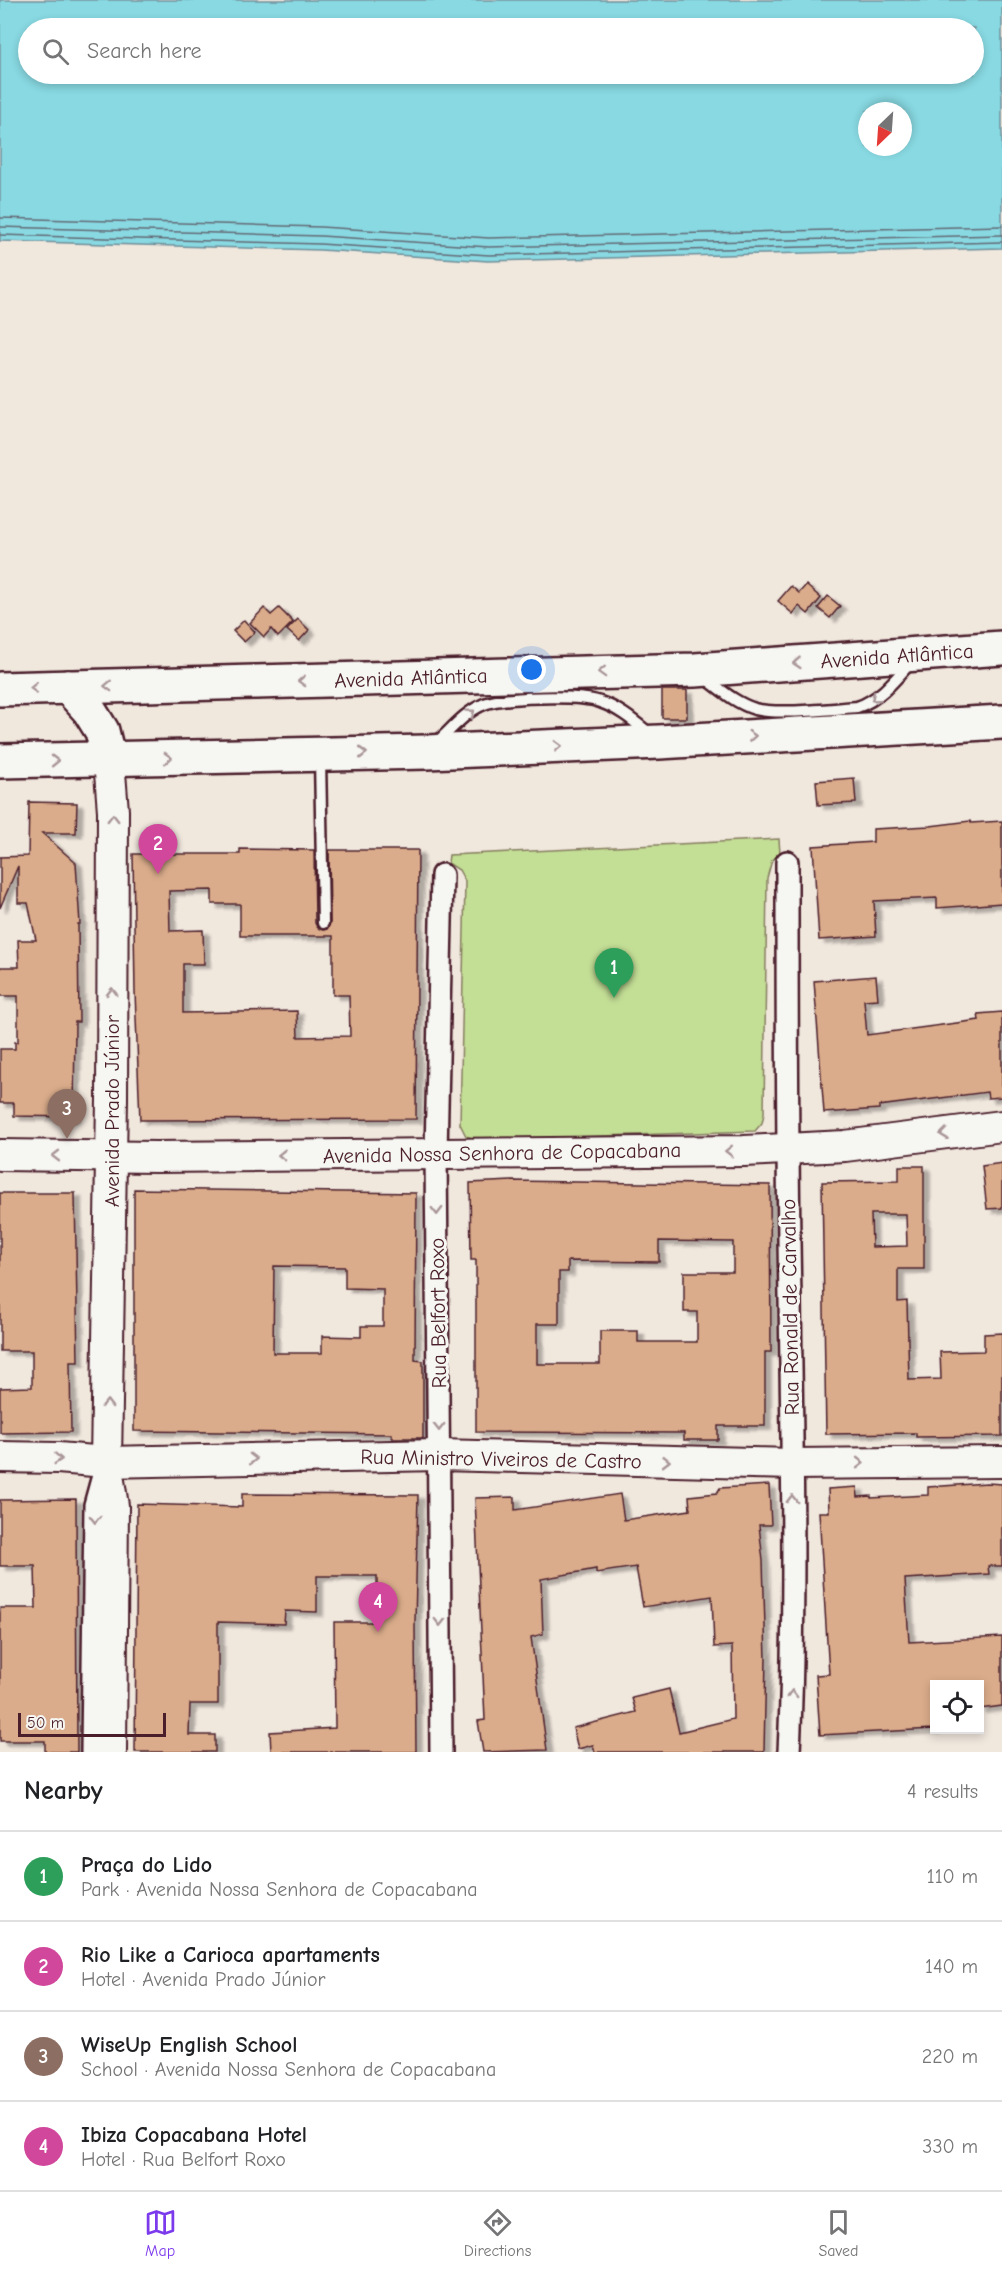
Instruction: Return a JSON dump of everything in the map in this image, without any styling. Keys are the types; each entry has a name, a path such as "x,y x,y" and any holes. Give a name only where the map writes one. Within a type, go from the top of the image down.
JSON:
{"highway":[{"name":"Avenida Atlântica","path":"0,689 695,670 916,656 1002,648"},
{"path":"68,687 102,731 109,760"},
{"path":"0,761 427,752 659,742 1002,722"}],"main road":[{"name":"Avenida Prado Júnior","path":"109,760 113,811 106,1462 113,1506 111,1752"},
{"name":"Avenida Nossa Senhora de Copacabana","path":"0,1155 111,1156 788,1149 845,1146 1002,1126"},
{"name":"Rua Ministro Viveiros de Castro","path":"0,1457 106,1462 439,1455 792,1464 1002,1462"}],"street":[{"name":"Rua Ronald de Carvalho","path":"787,862 792,1464 792,1704 789,1752"},
{"name":"Rua Belfort Roxo","path":"441,1752 436,1153 442,875"},
{"name":"Avenida Prado Júnior","path":"92,1752 95,1505 106,1462"}],"lane":[{"path":"695,670 728,695 754,709 774,711 857,707 877,697 916,656"},
{"path":"427,752 468,715 482,705 498,700 580,698 600,702 619,711 659,742"},
{"path":"320,754 323,922"}],"green space":[{"path":"779,839 780,854 772,860 767,878 764,1114 762,1123 755,1131 477,1140 466,1136 460,1124 465,881 459,870 448,863 449,855"}],"water":[{"path":"0,0 1002,0 1002,248 488,261 320,250 0,241"}],"building":[{"path":"806,585 821,598 808,614 799,606 793,614 778,601 791,586 799,593"},
{"path":"828,596 840,606 830,618 818,608"},
{"path":"264,608 271,615 279,608 293,622 278,637 271,629 264,637 250,623"},
{"path":"298,619 309,630 299,641 287,630"},
{"path":"244,620 255,632 244,642 233,631"},
{"path":"662,690 687,690 687,718 662,718"},
{"path":"854,778 856,803 818,805 816,781"},
{"path":"29,802 77,803 76,833 42,833 76,863 80,924 78,924 79,1022 75,1022 74,1117 14,1116 14,1103 0,1103 0,1049 15,1049 15,1042 18,1042 18,996 0,996 0,967 19,967 18,940 36,940 28,903 18,903 18,866 0,908 0,857 28,856"},
{"path":"970,821 971,823 1002,821 1002,903 937,908 937,898 874,901 876,936 819,940 813,846 873,842 873,829"},
{"path":"240,849 314,850 315,923 323,930 327,929 330,923 329,850 418,850 416,1119 140,1120 133,854 240,854","holes":["212,890 212,904 240,904 240,936 333,936 333,995 349,995 350,1036 298,1037 297,1011 183,1013 183,964 204,964 203,930 170,931 169,891"]},
{"path":"876,976 878,999 864,1000 867,1035 979,1020 978,1014 1002,1012 1002,1097 988,1098 987,1092 879,1106 879,1109 824,1113 814,981"},
{"path":"1002,1163 1002,1208 987,1209 982,1166"},
{"path":"899,1166 924,1166 924,1269 898,1269 898,1302 907,1301 909,1380 941,1379 940,1352 984,1351 984,1334 1002,1333 1002,1436 916,1437 916,1433 826,1434 822,1182 899,1181","holes":["871,1214 906,1214 907,1246 872,1247"]},
{"path":"512,1181 770,1185 771,1352 765,1352 765,1426 718,1426 718,1440 684,1440 684,1433 476,1432 476,1260 471,1260 470,1183","holes":["659,1241 733,1242 733,1272 684,1272 684,1312 697,1312 697,1342 638,1342 638,1331 600,1331 600,1364 537,1364 537,1324 559,1324 559,1272 568,1272 568,1261 659,1262"]},
{"path":"134,1189 416,1193 415,1360 423,1361 423,1438 392,1438 392,1434 134,1431","holes":["274,1266 345,1267 345,1288 383,1289 383,1326 361,1326 361,1337 322,1336 322,1353 273,1353"]},
{"path":"0,1193 75,1193 78,1362 70,1362 71,1432 0,1433 0,1388 32,1387 32,1351 0,1351"},
{"path":"1002,1484 1002,1566 988,1566 989,1574 905,1579 909,1642 1002,1637 1002,1706 984,1708 984,1680 930,1680 930,1729 820,1735 816,1675 829,1674 819,1512 829,1512 828,1489 857,1487 858,1497 871,1496 871,1498 928,1495 928,1487"},
{"path":"769,1485 771,1525 759,1525 763,1561 766,1659 764,1752 595,1752 593,1745 578,1749 573,1728 636,1712 632,1698 669,1689 679,1732 733,1719 732,1646 714,1647 712,1596 643,1607 636,1567 596,1573 596,1569 541,1579 543,1634 531,1637 547,1750 483,1752 478,1721 485,1720 475,1498 515,1497 515,1510 620,1494 624,1520 690,1510 689,1496 717,1493 720,1488"},
{"path":"242,1494 418,1495 415,1623 416,1752 271,1752 270,1732 335,1728 334,1622 377,1622 377,1576 317,1576 317,1612 285,1611 284,1624 218,1622 218,1704 190,1704 189,1735 215,1735 215,1752 135,1752 137,1504 242,1507"},
{"path":"76,1499 77,1752 45,1752 45,1741 0,1741 0,1608 36,1608 35,1566 0,1566 0,1500"}],"place":[{"name":"Rio Like a Carioca apartaments","path":"158,874"},
{"name":"Praça do Lido","path":"614,998"},
{"name":"WiseUp English School","path":"67,1139"},
{"name":"Ibiza Copacabana Hotel","path":"378,1632"}]}
